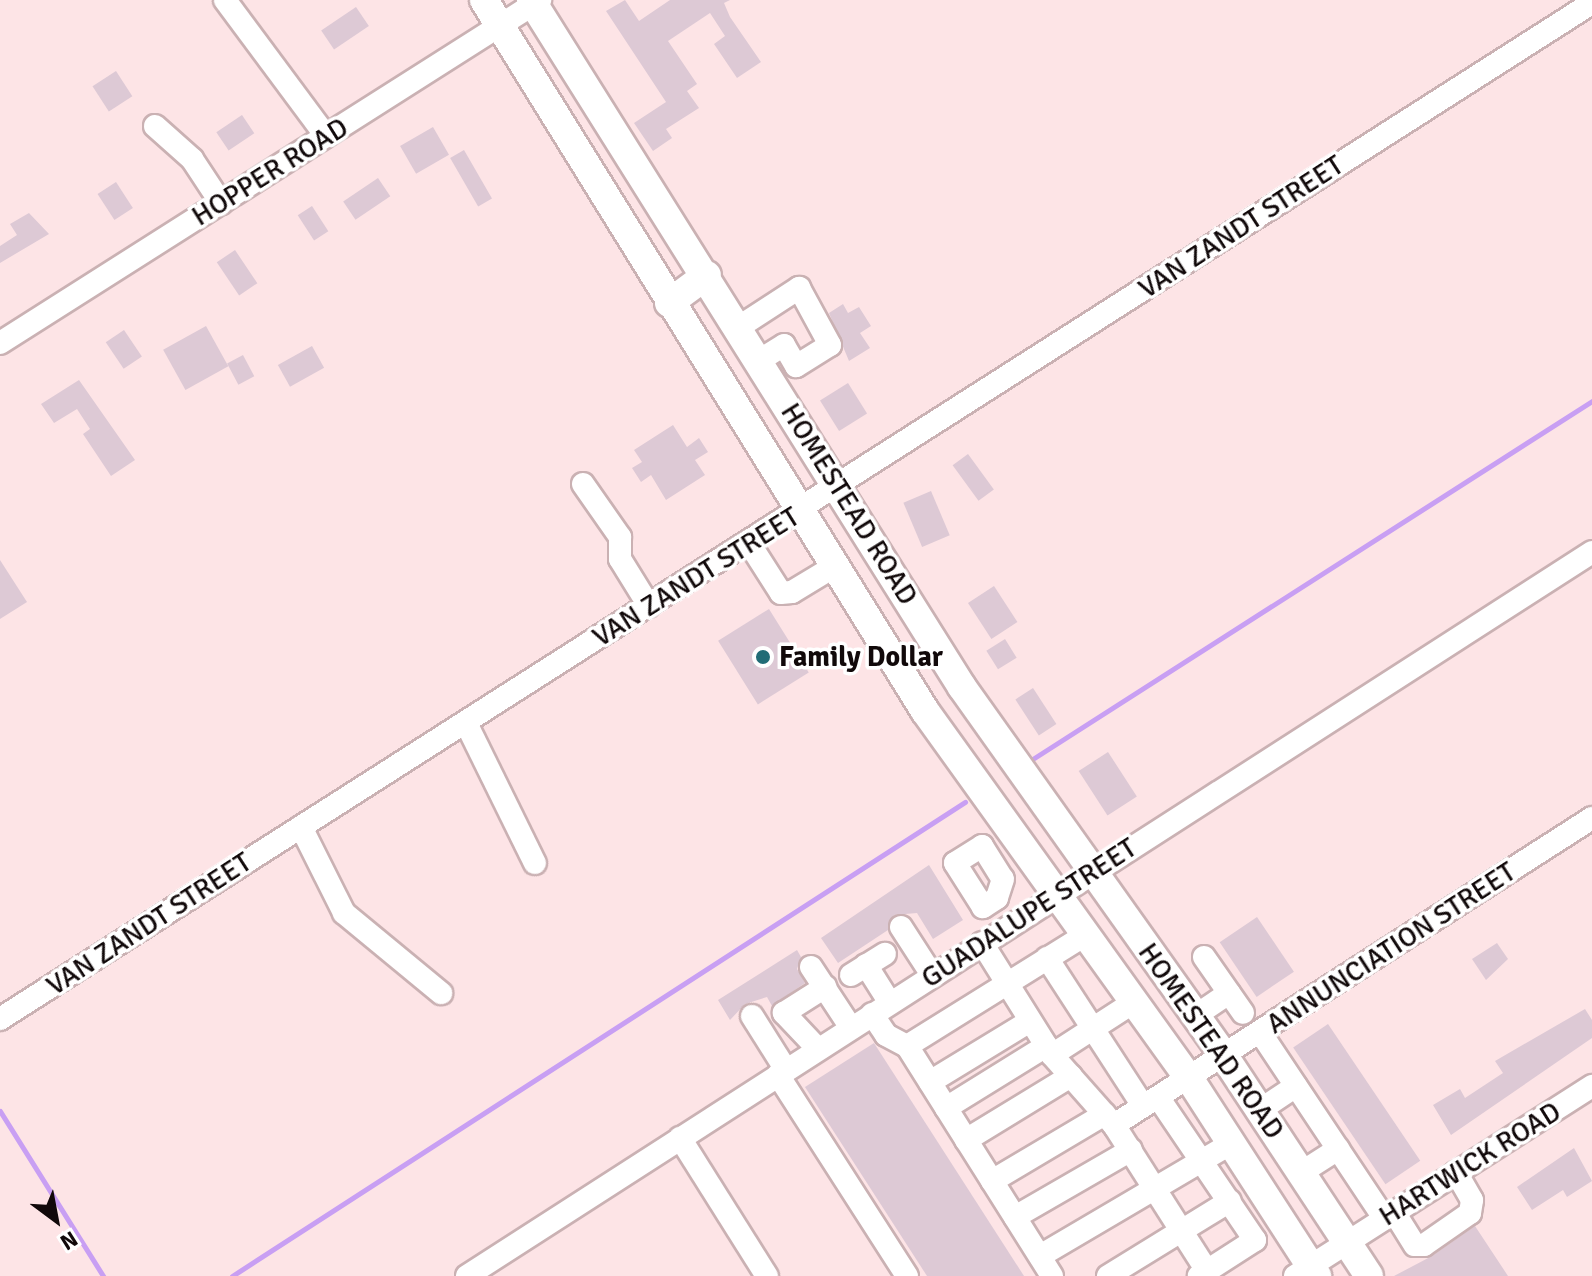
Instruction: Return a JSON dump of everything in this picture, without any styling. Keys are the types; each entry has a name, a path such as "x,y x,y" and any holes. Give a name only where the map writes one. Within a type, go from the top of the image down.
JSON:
{"main road":[{"name":"HOMESTEAD ROAD","path":"484,0 669,303 925,711 1189,1078 1232,1143 1307,1273"},
{"name":"HOMESTEAD ROAD","path":"535,1 707,275 751,319 772,352 839,485 962,687 1224,1056 1369,1276"},
{"path":"669,303 707,275"},
{"path":"925,711 962,687"}],"street":[{"path":"225,0 326,136"},
{"name":"HOPPER ROAD","path":"0,343 535,1"},
{"name":"VAN ZANDT STREET","path":"0,1019 1592,3"},
{"path":"155,126 192,159 221,203"},
{"path":"751,319 799,288 830,345 796,366 772,352"},
{"path":"583,484 620,537 620,559 649,606"},
{"path":"749,543 781,593 792,592 835,566"},
{"name":"GUADALUPE STREET","path":"467,1276 1592,552"},
{"path":"466,723 510,803 535,863"},
{"name":"ANNUNCIATION STREET","path":"992,1181 1110,1119 1151,1102 1592,818"},
{"path":"301,827 344,913 441,993"},
{"path":"991,859 1018,842"},
{"path":"982,846 991,859 1003,879 997,898 983,907 955,863 982,846"},
{"path":"990,903 1006,928"},
{"path":"901,927 932,975"},
{"path":"907,1046 1085,935"},
{"path":"982,943 1049,1051 1110,1119 1131,1150 1182,1231 1203,1274 1255,1240 1204,1159 1151,1102 1093,1029 1047,958"},
{"path":"1204,957 1243,1013"},
{"path":"867,964 886,1035 907,1046 1052,1276"},
{"path":"811,967 851,1028"},
{"path":"818,1049 784,1013 825,987"},
{"path":"1195,1016 1229,993"},
{"path":"946,1108 1093,1029 1134,1002"},
{"path":"752,1016 782,1072 907,1276"},
{"path":"930,1082 1030,1021"},
{"path":"1260,1032 1338,1149 1418,1247 1450,1229 1473,1206 1456,1172"},
{"path":"966,1140 1071,1076"},
{"path":"1260,1110 1296,1086"},
{"name":"HARTWICK ROAD","path":"1307,1273 1347,1241 1592,1086"},
{"path":"680,1138 767,1276"},
{"path":"1040,1256 1232,1143"},
{"path":"1302,1172 1338,1149"},
{"path":"1015,1217 1131,1150"},
{"path":"1108,1276 1230,1201"}],"building":[{"path":"625,0 639,21 670,0 730,0 724,3 730,17 761,62 737,78 714,44 725,36 710,13 668,41 697,84 687,91 699,108 666,129 672,138 653,151 634,123 666,102 606,11"},
{"path":"356,7 369,26 334,50 321,30"},
{"path":"116,71 132,96 109,111 93,86"},
{"path":"242,115 254,133 229,151 216,132"},
{"path":"433,127 449,155 416,174 400,146"},
{"path":"464,150 492,198 478,206 450,158"},
{"path":"378,178 390,196 355,220 343,201"},
{"path":"116,182 133,208 114,220 98,194"},
{"path":"312,206 328,231 314,240 298,215"},
{"path":"29,213 49,234 0,263 0,246 17,235 10,224"},
{"path":"235,250 257,283 239,295 217,262"},
{"path":"843,304 848,313 859,307 871,326 860,333 870,348 849,361 829,313"},
{"path":"206,326 228,366 185,390 163,350"},
{"path":"124,330 142,357 124,369 106,342"},
{"path":"312,346 324,368 290,387 278,365"},
{"path":"243,355 254,376 238,385 227,363"},
{"path":"79,380 135,460 111,476 83,434 90,429 77,409 54,423 41,404"},
{"path":"848,383 867,414 839,431 820,400"},
{"path":"673,425 687,447 699,438 708,452 695,460 705,475 666,500 651,475 641,482 632,468 642,462 634,450"},
{"path":"968,454 994,490 978,501 953,465"},
{"path":"931,491 950,535 922,547 903,503"},
{"path":"0,560 27,602 0,619"},
{"path":"994,586 1017,622 991,639 968,603"},
{"name":"Family Dollar","path":"769,609 809,673 758,704 718,641"},
{"path":"1005,639 1017,658 998,669 986,651"},
{"path":"1033,688 1056,724 1039,736 1015,699"},
{"path":"1108,752 1137,796 1108,816 1079,771"},
{"path":"929,865 963,920 933,939 917,913 894,915 888,930 838,963 821,938"},
{"path":"1257,917 1294,972 1257,997 1220,942"},
{"path":"1497,943 1508,959 1486,980 1472,959"},
{"path":"797,950 801,957 797,969 805,983 772,1006 767,997 745,1004 730,1020 718,1000"},
{"path":"1585,1009 1592,1020 1592,1038 1451,1135 1433,1105 1460,1089 1465,1098 1503,1073 1495,1061"},
{"path":"1328,1024 1420,1161 1385,1184 1293,1047"},
{"path":"874,1043 1024,1276 927,1276 805,1087"},
{"path":"1574,1148 1592,1181 1567,1197 1563,1190 1532,1210 1517,1187"},
{"path":"1475,1226 1508,1276 1394,1276 1432,1256"}],"waterway":[{"path":"1031,760 1592,401"},
{"path":"232,1276 965,802"},
{"path":"0,1111 103,1276"}],"place":[{"name":"Family Dollar","path":"763,657"}]}
